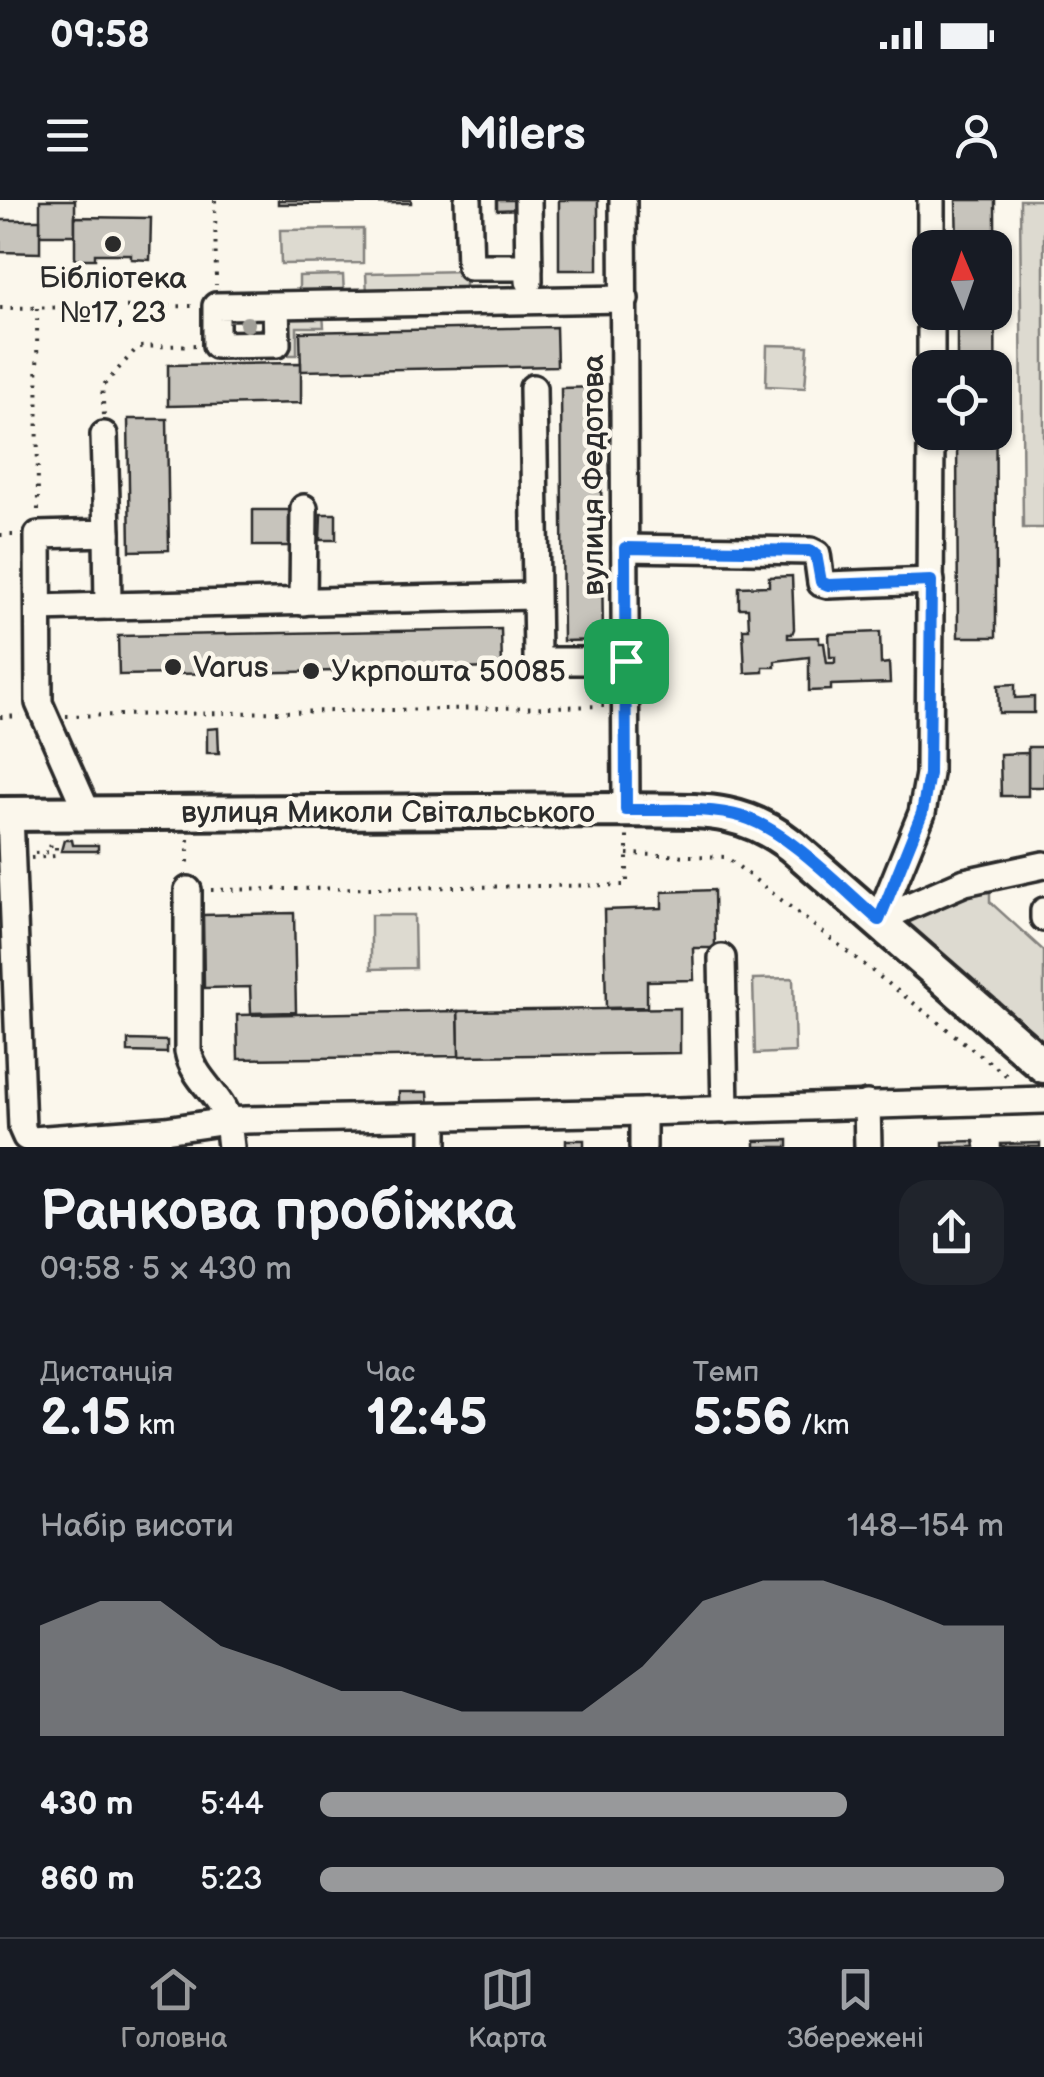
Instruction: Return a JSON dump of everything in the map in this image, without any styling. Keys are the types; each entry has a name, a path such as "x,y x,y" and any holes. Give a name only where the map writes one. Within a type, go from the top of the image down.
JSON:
{"main road":[{"name":"вулиця Миколи Світальського","path":"5,814 720,812 759,823 792,846 1044,1066"}],"street":[{"path":"468,200 470,268 529,267"},
{"path":"528,200 529,301"},
{"name":"вулиця Федотова","path":"624,200 626,810"},
{"path":"931,200 931,230"},
{"path":"276,305 277,344 216,345 216,306 276,305 529,301 625,300"},
{"path":"533,388 536,651 541,662 626,661"},
{"path":"104,435 108,606"},
{"path":"879,920 916,828 929,774 931,450"},
{"path":"303,602 304,508"},
{"path":"88,814 39,703 38,535 107,533"},
{"path":"625,548 810,551 819,560 821,582 828,585 931,581"},
{"path":"39,608 534,596"},
{"path":"5,814 12,858 9,1016 22,1128 26,1138 33,1140 127,1133 230,1135 434,1118 1040,1100"},
{"path":"879,920 965,882 1044,864"},
{"path":"188,890 188,1051 191,1067 224,1107 230,1135"},
{"path":"722,958 725,1110"},
{"path":"867,1104 868,1147"},
{"path":"643,1112 643,1147"},
{"path":"434,1118 434,1147"}],"path":[{"path":"0,308 216,306 216,200"},
{"path":"0,535 38,535 37,308"},
{"path":"104,435 102,387 138,346 216,345"},
{"path":"0,717 626,706"},
{"path":"188,839 188,890 628,885 626,810"},
{"path":"12,858 56,856 58,839 50,840 51,852"},
{"path":"627,854 726,857 1040,1100"}],"shaded area":[{"path":"1020,200 1044,200 1044,528 1023,528"},
{"path":"363,229 363,263 281,264 280,230"},
{"path":"465,271 465,292 367,294 366,273"},
{"path":"343,275 344,294 299,295 299,276"},
{"path":"284,314 323,314 324,327 297,327 297,355 285,355"},
{"path":"767,345 808,346 805,388 766,386"},
{"path":"990,888 990,902 1044,951 1044,1048 894,913"},
{"path":"371,915 414,915 415,968 371,969"},
{"path":"793,978 795,1052 755,1054 753,979"}],"building":[{"path":"40,200 75,200 75,235 40,235"},
{"path":"278,200 411,200 411,203 278,204"},
{"path":"497,200 523,200 523,209 497,210"},
{"path":"559,200 598,200 598,270 559,270"},
{"path":"956,200 995,200 995,230 957,230"},
{"name":"Бібліотека №17, 23","path":"75,217 151,218 150,260 131,259 131,254 95,254 95,259 75,259"},
{"path":"0,220 40,220 40,253 0,252"},
{"path":"556,327 557,366 301,371 300,332"},
{"path":"957,330 995,330 995,350 957,350"},
{"path":"301,363 301,403 168,406 168,365"},
{"path":"600,387 603,640 563,641 561,388"},
{"path":"128,419 167,419 169,550 130,551"},
{"path":"957,450 996,450 996,637 958,637"},
{"path":"253,510 289,510 289,546 253,546"},
{"path":"321,514 336,514 336,540 320,540"},
{"path":"792,576 794,629 788,638 819,637 819,643 824,643 827,663 835,663 835,657 830,657 829,634 880,632 881,664 889,663 890,683 831,685 831,690 809,691 809,657 775,661 775,667 763,667 763,672 745,673 743,629 749,629 748,608 739,608 739,587 769,586 769,577"},
{"path":"501,629 502,668 119,675 118,636"},
{"path":"1015,684 1015,698 1034,697 1034,713 999,713 998,685"},
{"path":"218,728 219,753 207,753 207,729"},
{"path":"1028,747 1044,747 1044,787 1028,787"},
{"path":"1028,753 1028,796 1001,796 1000,754"},
{"path":"64,840 72,840 73,845 98,845 98,851 61,851"},
{"path":"714,890 715,948 693,948 694,980 647,981 647,1007 606,1008 604,910 662,908 662,892"},
{"path":"294,913 296,1012 251,1013 250,987 204,988 203,915"},
{"path":"680,1008 680,1053 459,1056 458,1011"},
{"path":"458,1011 459,1056 238,1059 237,1015"},
{"path":"128,1040 167,1041 167,1053 128,1052"},
{"path":"399,1092 428,1092 429,1107 399,1108"},
{"path":"566,1140 584,1140 584,1147 566,1147"},
{"path":"788,1140 788,1147 755,1147 755,1141"},
{"path":"974,1141 975,1147 943,1147 943,1142"},
{"path":"1040,1143 1040,1147 1001,1147 1001,1144"}],"place":[{"name":"Бібліотека №17, 23","path":"113,244"},
{"name":"Varus","path":"173,667"},
{"name":"Укрпошта 50085","path":"311,671"}],"route":[{"path":"625,548 810,551 819,560 821,582 828,585 931,581 929,774 922,813 879,920 759,823 720,812 626,810 626,661 625,548"}]}
